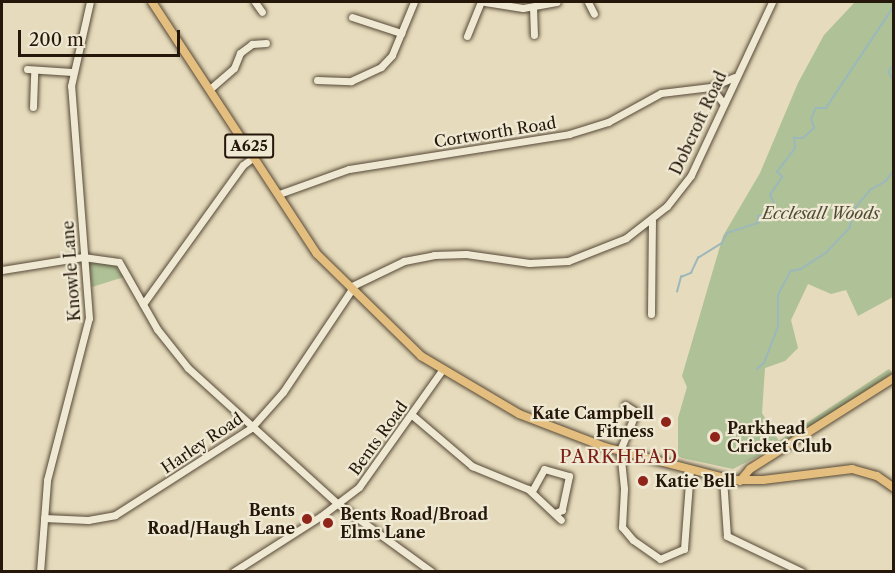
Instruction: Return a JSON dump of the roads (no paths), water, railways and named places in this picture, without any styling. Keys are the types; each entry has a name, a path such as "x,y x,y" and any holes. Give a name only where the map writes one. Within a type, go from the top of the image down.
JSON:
{"main road":[{"name":"A625","path":"152,2 211,88 317,254 401,339 443,369 519,414 620,450 723,478 740,481 763,480 852,469 877,476 894,488"},
{"path":"723,478 752,468 894,378"},
{"path":"752,468 755,476 763,480"},
{"path":"740,481 752,468"}],"street":[{"name":"Knowle Lane","path":"40,572 52,458 88,330 90,306 83,257 72,72 90,2"},
{"path":"255,2 262,12"},
{"path":"316,80 351,81 375,72 392,55 414,2"},
{"path":"466,36 483,2 533,7 553,2"},
{"path":"588,2 594,14"},
{"name":"Dobcroft Road","path":"351,288 404,261 434,255 466,254 529,263 568,261 607,248 652,220 691,175 772,2"},
{"path":"533,7 534,35"},
{"path":"352,17 401,33"},
{"path":"211,88 234,68 240,53 252,44 266,43"},
{"path":"33,107 31,70 72,72"},
{"name":"Cortworth Road","path":"279,194 349,169 569,134 608,122 662,93 711,87 736,75"},
{"path":"711,87 723,104"},
{"path":"142,304 243,165 255,156"},
{"path":"651,314 652,220"},
{"path":"2,270 83,257 119,262 142,304 188,368 251,428 338,504 426,570"},
{"name":"Harley Road","path":"44,518 88,520 115,515 251,428 283,392 351,288"},
{"name":"Bents Road","path":"233,572 338,504 366,478 443,369"},
{"path":"625,405 636,412 620,450 624,489 622,527 633,540 660,559 684,549 690,469"},
{"path":"412,414 477,469 506,477 532,491 561,520"},
{"path":"532,491 544,468 569,476 562,510 555,513"},
{"path":"723,478 727,536 802,572"}],"waterway":[{"path":"677,292 681,277 691,273 698,258 722,243 727,233 758,223 758,216 769,214 775,206 770,195 782,177 777,172 795,148 794,138 803,138 814,128 811,119 816,108 826,108 894,6"},
{"path":"894,65 889,72 894,81"},
{"path":"894,138 894,147"},
{"path":"757,369 764,363 778,326 778,295 791,271 801,269 827,252 850,227 853,211 870,190 886,181 894,170"}],"place":[{"name":"Kate Campbell Fitness","path":"666,422"},
{"name":"Parkhead Cricket Club","path":"715,437"},
{"name":"Katie Bell","path":"643,481"},
{"name":"Bents Road/Haugh Lane","path":"307,519"},
{"name":"Bents Road/Broad Elms Lane","path":"328,523"}],"district":[{"name":"PARKHEAD","path":"619,457"}],"park label":[{"name":"Ecclesall Woods","path":"821,213"}]}
